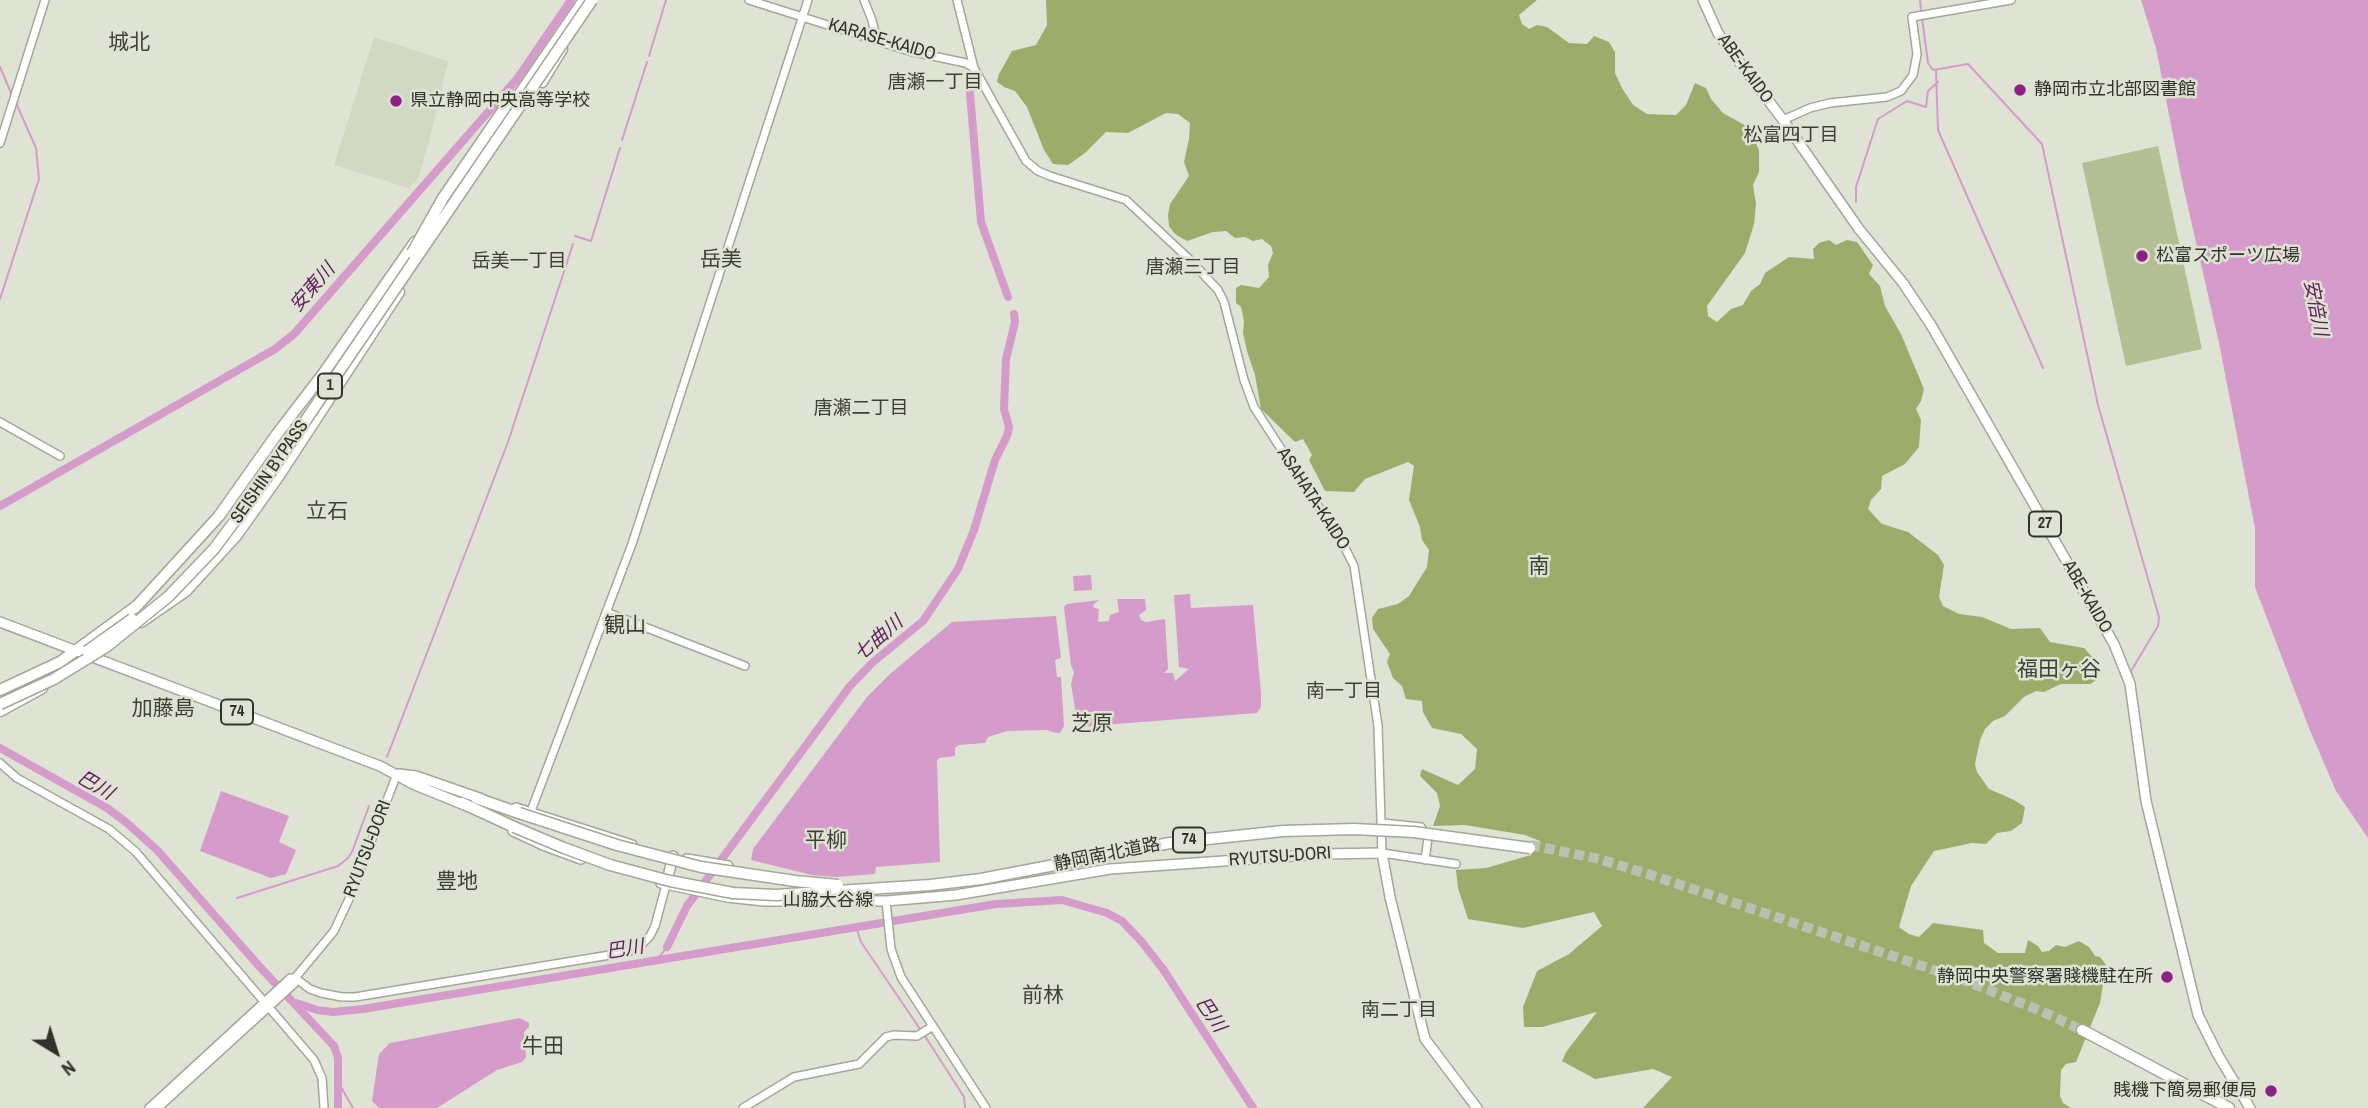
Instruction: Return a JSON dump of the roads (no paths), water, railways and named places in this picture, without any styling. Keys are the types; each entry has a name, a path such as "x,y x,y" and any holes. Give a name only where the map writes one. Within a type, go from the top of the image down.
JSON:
{"highway":[{"name":"1","path":"141,623 186,591 207,570 248,519 376,328 433,235 562,39 584,0"},
{"name":"SEISHIN BYPASS","path":"0,697 80,656 136,617 175,582 209,545 230,519 584,0"},
{"name":"1","path":"135,608 206,533 232,500 562,39 593,0"},
{"name":"SEISHIN BYPASS","path":"0,704 88,659 132,627 168,597 229,531 593,0"},
{"name":"1","path":"397,287 470,188 558,58 562,39"},
{"name":"1","path":"412,253 443,198 544,50 562,39"},
{"name":"1","path":"0,690 41,673 77,651 135,608 192,554 220,523 317,386 340,359"},
{"name":"1","path":"0,711 93,657 171,598 233,533 289,454 319,402"},
{"name":"74","path":"476,798 617,845 701,867 851,887"},
{"name":"74","path":"462,803 564,848 610,864 704,888 776,895 851,887"},
{"name":"静岡南北道路","path":"851,887 981,876 1170,841 1283,828 1384,828 1449,833 1530,846"},
{"path":"2223,1108 2084,1032 2229,1108"}],"main road":[{"name":"ABE-KAIDO","path":"1703,0 1718,33 1859,229 1903,283 1931,325 2121,659 2130,684 2146,801 2198,1015 2250,1108"},
{"name":"74","path":"0,622 397,774 413,784 462,803 543,845 588,862 666,885"},
{"name":"74","path":"397,774 416,776 476,798 531,811 673,856"},
{"name":"RYUTSU-DORI","path":"886,905 1110,869 1316,854 1382,853"},
{"name":"ASAHATA-KAIDO","path":"1382,853 1390,897 1425,1039 1477,1108"},
{"path":"666,885 673,856"},
{"name":"山脇大谷線","path":"673,856 761,872 817,892 886,905"},
{"name":"山脇大谷線","path":"666,885 706,894 764,901 886,905"}],"street":[{"path":"0,143 45,0"},
{"name":"KARASE-KAIDO","path":"749,0 877,41 966,63 974,68"},
{"path":"531,811 636,532 808,0"},
{"path":"864,0 877,41"},
{"name":"ASAHATA-KAIDO","path":"957,0 974,68 1026,161 1033,168 1050,176 1126,200 1189,259 1218,290 1224,302 1244,380 1254,407 1354,566 1378,726 1382,853"},
{"path":"1783,120 1810,108 1830,103 1886,97 1901,91 1913,75 1917,54 1912,17 2011,0"},
{"path":"0,422 60,456"},
{"path":"606,612 745,666"},
{"path":"0,763 17,778 109,829 129,845 319,1068 324,1108"},
{"name":"RYUTSU-DORI","path":"296,978 334,931 344,911 397,774"},
{"path":"1382,823 1421,827 1428,838 1424,860"},
{"path":"1382,853 1456,864"},
{"path":"149,1108 278,994 290,978 296,978 310,989 342,997 355,997 628,952 650,936 666,885"},
{"path":"886,905 894,962 901,977 930,1028 986,1108"},
{"path":"158,1108 267,1004"},
{"path":"743,1108 794,1077 859,1064 873,1052 880,1040 890,1035 917,1036 930,1028"}],"water":[{"name":"安倍川","path":"2141,0 2368,0 2368,838 2336,791 2255,587 2255,528 2219,343 2182,181 2156,48"},
{"path":"1091,575 1092,590 1074,591 1073,576"},
{"path":"1190,594 1191,608 1253,605 1261,693 1261,707 1257,713 1078,727 1071,684 1074,672 1064,607 1067,604 1099,600 1093,605 1099,609 1098,622 1109,621 1110,615 1119,612 1117,599 1145,599 1146,610 1139,615 1141,620 1146,622 1165,619 1168,669 1164,673 1173,673 1175,681 1189,669 1179,667 1174,595"},
{"path":"1056,616 1061,658 1055,660 1057,677 1061,677 1064,726 1060,733 1047,730 1007,731 988,737 985,743 959,745 955,748 955,756 939,758 940,862 876,867 875,874 836,877 812,875 751,860 753,849 867,697 952,622"},
{"path":"221,791 289,816 279,842 296,850 286,874 271,878 200,851"},
{"path":"520,1018 529,1023 524,1032 526,1057 522,1062 497,1070 437,1108 379,1108 372,1101 379,1054 390,1043"}],"waterway":[{"name":"安東川","path":"0,506 275,349 294,334 517,79 571,0"},
{"path":"649,56 666,0"},
{"path":"1920,0 1921,11"},
{"path":"1922,17 1928,63 1933,70 1968,64 2042,144 2098,405 2159,617 2158,626 2131,671 2133,680"},
{"path":"622,140 647,62"},
{"path":"0,67 12,95"},
{"path":"1936,70 1938,130 2043,368"},
{"name":"七曲川","path":"969,82 981,222 1008,297"},
{"path":"1856,202 1856,187 1878,119 1907,101 1926,107 1928,91 1938,82"},
{"path":"0,299 39,179 36,148 16,103"},
{"path":"575,236 591,241 620,148"},
{"path":"387,757 508,442 573,244"},
{"name":"七曲川","path":"667,947 687,906 850,686 872,663 923,621 958,569 1009,427 1004,409 1006,359 1015,322 1014,314"},
{"name":"巴川","path":"0,748 107,808 157,850 334,1046 338,1058 338,1108"},
{"path":"237,898 338,866 352,852 369,806"},
{"name":"巴川","path":"296,1003 333,1012 363,1009 996,904 1062,900 1107,913 1122,921 1141,941 1163,969 1253,1108"},
{"path":"856,927 861,942 920,1029"},
{"name":"巴川","path":"651,961 659,957 667,947"},
{"path":"923,1033 964,1097 965,1108"},
{"path":"337,1080 353,1108"}],"tunnel":[{"path":"1530,845 1599,859 1651,875 1961,979 2082,1030"}],"place":[{"name":"静岡市立北部図書館","path":"2020,90"},
{"name":"県立静岡中央高等学校","path":"396,101"},
{"name":"松富スポーツ広場","path":"2142,256"},
{"name":"静岡中央警察署賤機駐在所","path":"2167,977"},
{"name":"賎機下簡易郵便局","path":"2271,1091"}],"district":[{"name":"城北","path":"129,43"},
{"name":"唐瀬一丁目","path":"935,83"},
{"name":"松富四丁目","path":"1791,136"},
{"name":"岳美","path":"721,260"},
{"name":"岳美一丁目","path":"519,262"},
{"name":"唐瀬三丁目","path":"1193,268"},
{"name":"唐瀬二丁目","path":"861,409"},
{"name":"立石","path":"327,512"},
{"name":"南","path":"1539,567"},
{"name":"観山","path":"625,626"},
{"name":"福田ヶ谷","path":"2059,670"},
{"name":"南一丁目","path":"1344,692"},
{"name":"加藤島","path":"163,709"},
{"name":"芝原","path":"1092,724"},
{"name":"平柳","path":"826,841"},
{"name":"豊地","path":"457,882"},
{"name":"前林","path":"1043,996"},
{"name":"南二丁目","path":"1399,1011"},
{"name":"牛田","path":"543,1047"}]}
